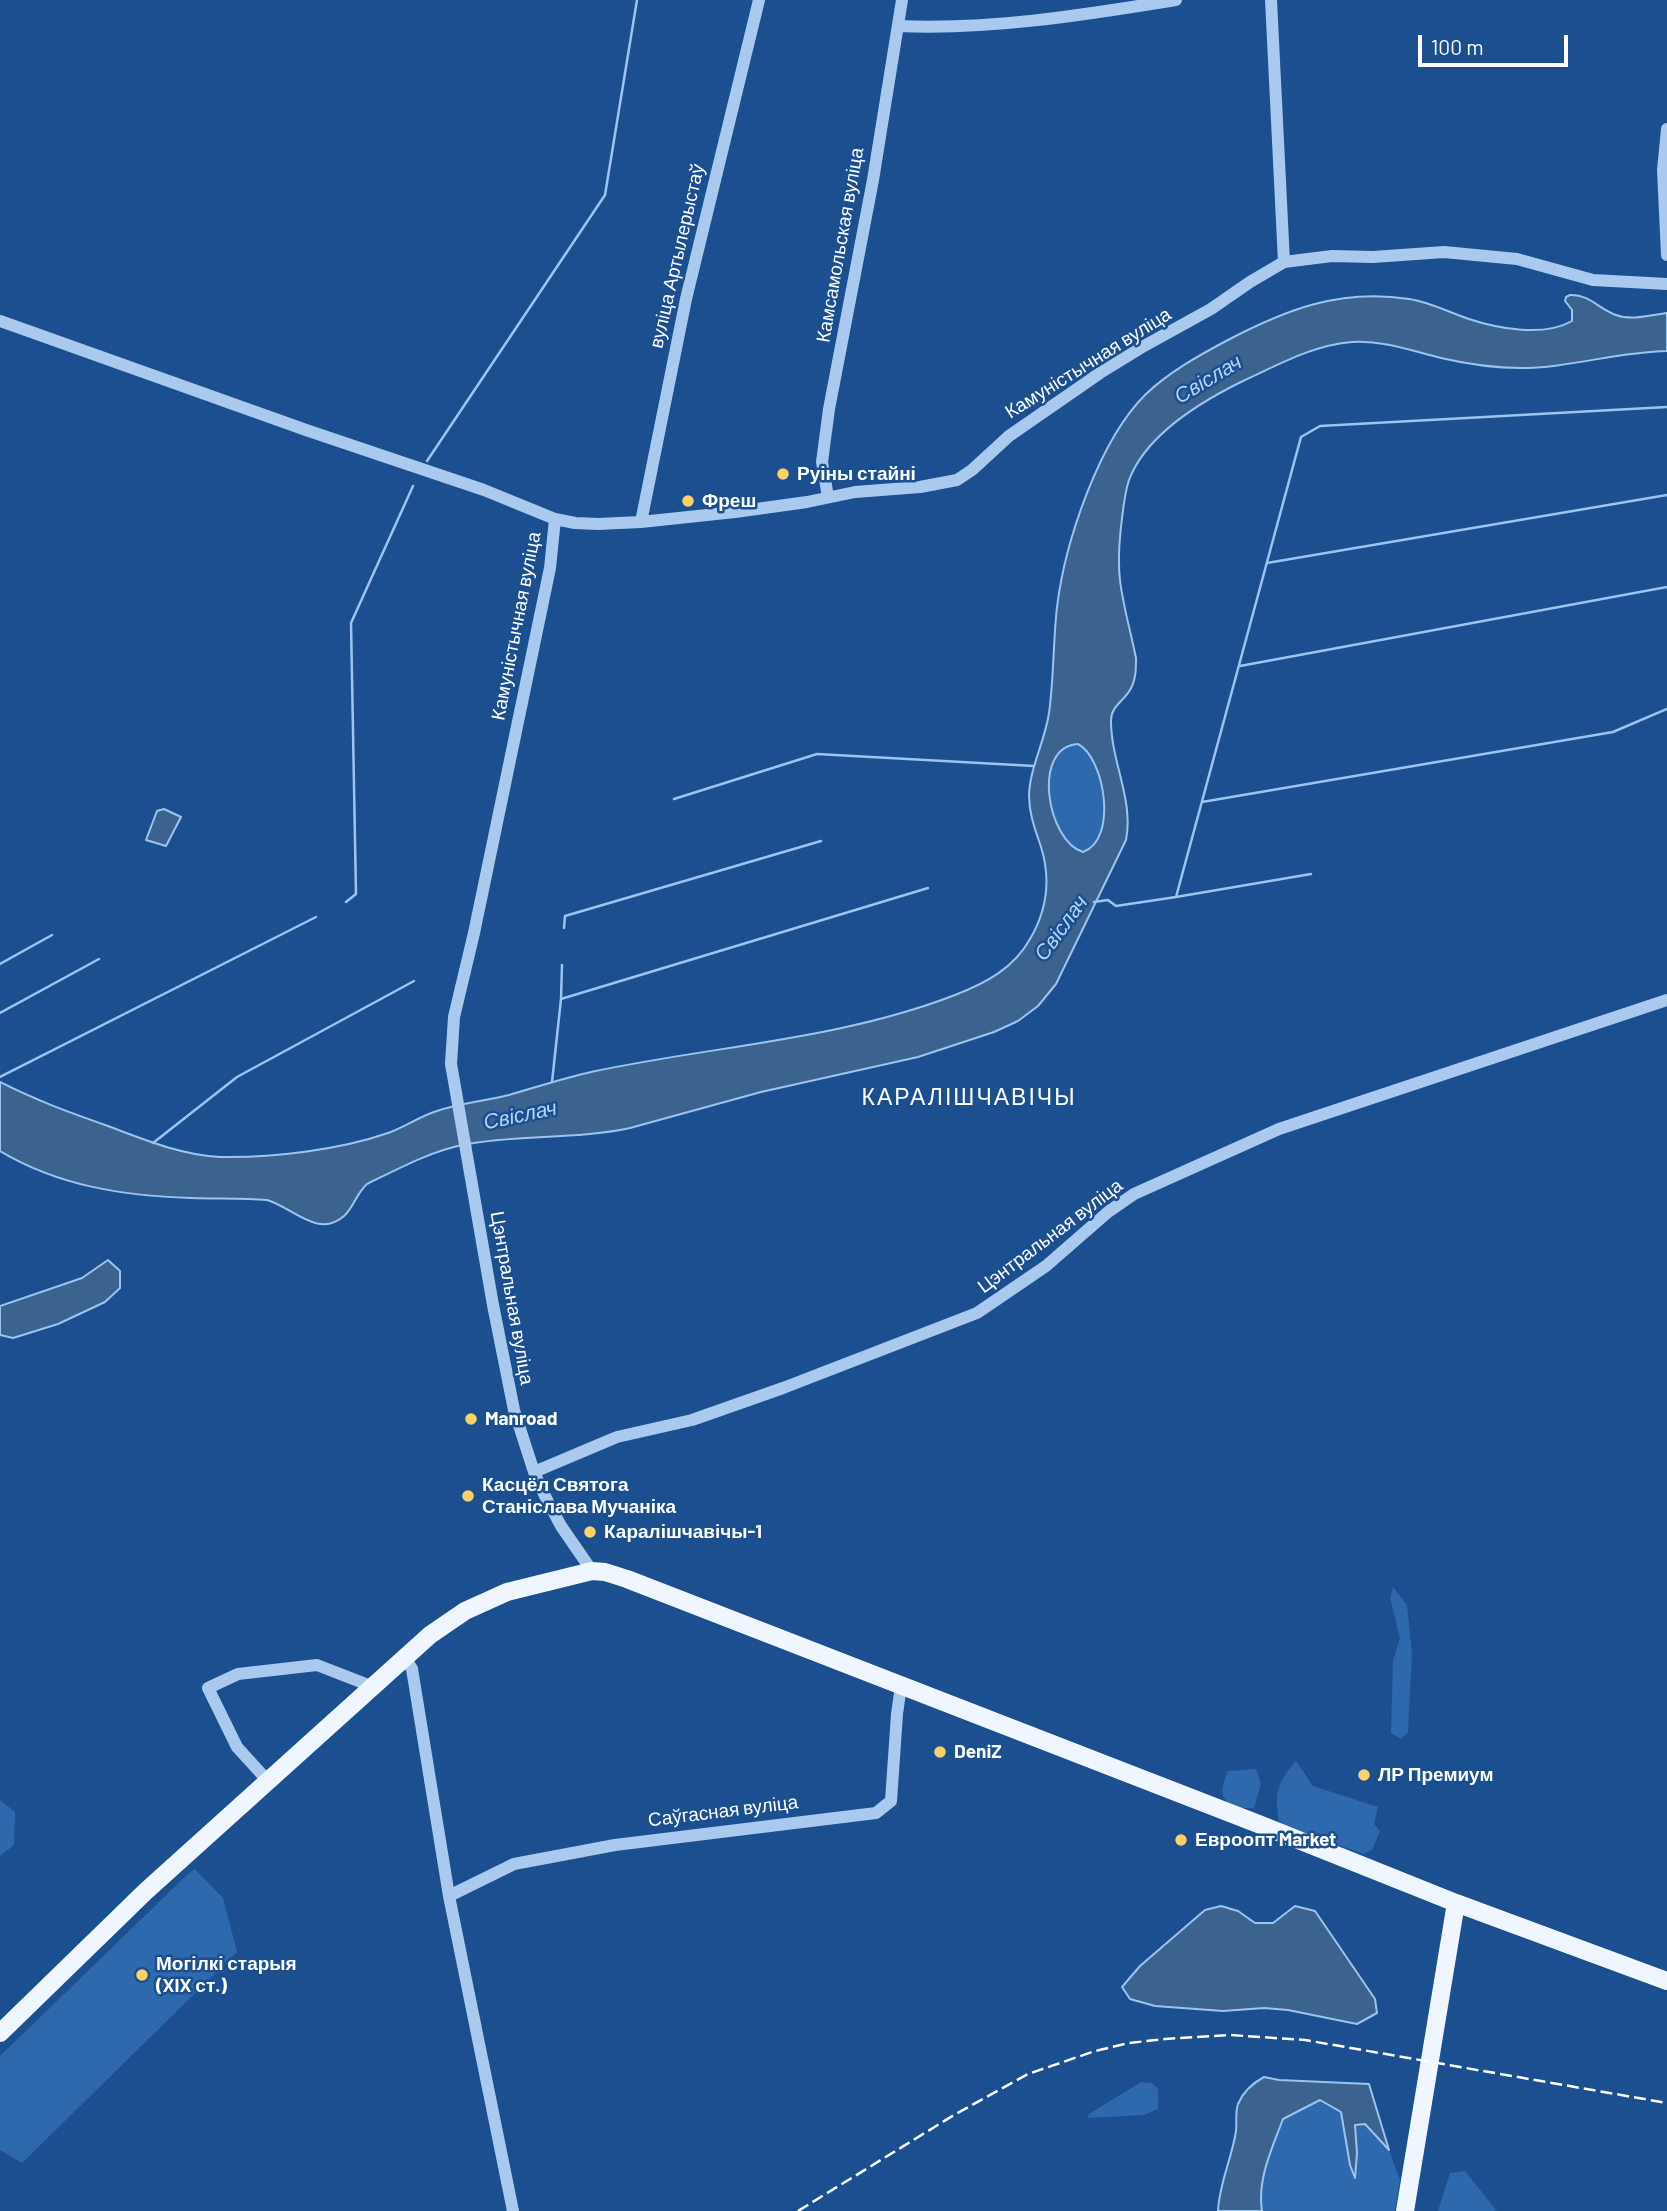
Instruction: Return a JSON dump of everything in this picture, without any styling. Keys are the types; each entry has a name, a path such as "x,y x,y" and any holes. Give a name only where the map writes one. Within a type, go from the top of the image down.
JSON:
{"main road":[{"path":"0,2033 106,1928 404,1656 448,1622 486,1601 523,1587 592,1572 605,1572 627,1579 1456,1903 1667,1981"},
{"path":"1405,2211 1456,1903"}],"street":[{"name":"вуліца Артылерыстаў","path":"641,522 686,299 760,0"},
{"name":"Камсамольская вуліца","path":"828,497 822,462 829,410 873,180 902,0"},
{"path":"898,26 1029,23 1176,0"},
{"path":"1271,0 1284,262"},
{"path":"1667,130 1663,170 1667,255"},
{"name":"Камуністычная вуліца","path":"469,1171 450,1047 454,1017 550,568 555,519 586,524 641,522 735,512 855,492 920,487 957,480 1009,436 1100,373 1211,309 1284,262 1308,257 1444,252 1517,259 1592,280 1667,284"},
{"path":"0,320 306,430 484,490 555,519"},
{"name":"Цэнтральная вуліца","path":"534,1472 617,1437 692,1420 977,1314 1036,1273 1108,1212 1135,1194 1279,1129 1667,1000"},
{"name":"Цэнтральная вуліца","path":"469,1171 510,1396 534,1472 561,1525 592,1572"},
{"path":"404,1656 412,1669 449,1896 513,2211"},
{"path":"267,1780 237,1747 208,1688 239,1674 317,1665 371,1686"},
{"name":"Саўгасная вуліца","path":"449,1896 514,1864 615,1845 876,1813 891,1801 901,1686"}],"shaded area":[{"path":"1078,744 1095,765 1104,799 1101,832 1094,845 1083,853 1071,845 1060,831 1049,795 1049,777 1054,761 1063,749"},
{"path":"1393,1587 1407,1605 1412,1653 1408,1732 1401,1739 1391,1733 1393,1661 1400,1638 1390,1598"},
{"path":"1296,1761 1313,1786 1378,1807 1374,1824 1380,1831 1372,1850 1363,1854 1279,1823 1278,1790 1284,1776"},
{"path":"1256,1769 1261,1784 1254,1808 1233,1808 1222,1791 1228,1771"},
{"path":"0,1800 15,1812 14,1845 0,1856"},
{"path":"195,1869 223,1898 237,1952 22,2163 0,2150 0,2056"},
{"path":"1141,2082 1152,2083 1158,2089 1158,2109 1144,2115 1088,2118 1089,2114"},
{"path":"1320,2100 1341,2112 1354,2176 1357,2153 1355,2125 1365,2124 1389,2150 1400,2180 1395,2211 1262,2211 1264,2176 1283,2119"},
{"path":"1465,2171 1497,2211 1438,2211 1450,2173"}],"water":[{"name":"Свіслач","path":"1384,296 1417,300 1481,323 1535,330 1561,326 1572,321 1572,310 1565,301 1566,297 1583,297 1610,312 1628,318 1667,313 1667,351 1510,368 1461,362 1375,343 1338,344 1296,357 1227,389 1193,409 1148,448 1127,486 1119,547 1121,590 1136,658 1132,686 1115,708 1111,721 1114,751 1127,810 1126,840 1056,984 1038,1006 1018,1021 994,1032 918,1057 761,1092 630,1128 588,1134 504,1139 450,1148 367,1184 344,1216 325,1224 305,1219 267,1200 166,1197 92,1187 45,1173 0,1151 0,1082 67,1111 177,1150 220,1157 283,1154 369,1139 446,1108 509,1095 591,1072 775,1041 866,1022 955,995 988,980 1007,966 1023,949 1036,928 1044,906 1046,871 1031,815 1029,795 1049,713 1061,581 1087,493 1099,464 1129,414 1155,386 1194,359 1270,320 1314,304 1336,299","holes":["1078,744 1087,752 1101,781 1104,816 1101,832 1094,844 1083,852 1071,844 1060,831 1049,795 1049,777 1054,761 1063,749"]},
{"path":"164,809 181,817 166,846 146,840 157,811"},
{"path":"108,1260 120,1271 120,1288 105,1302 58,1324 13,1338 0,1335 0,1306 82,1278"},
{"path":"1221,1906 1238,1911 1255,1923 1273,1923 1295,1906 1315,1911 1375,1999 1377,2013 1357,2024 1288,2010 1264,2008 1223,2011 1155,2006 1130,1999 1122,1987 1140,1966 1205,1910"},
{"path":"1264,2077 1369,2084 1389,2150 1365,2124 1355,2125 1355,2178 1350,2165 1341,2112 1320,2100 1283,2119 1264,2176 1262,2211 1218,2211 1236,2131 1238,2104 1249,2088"}],"waterway":[{"path":"427,461 605,195 637,0"},
{"name":"Свіслач","path":"1094,902 1108,900 1116,906 1176,897 1301,437 1320,426 1667,407"},
{"path":"346,902 356,894 351,623 413,486"},
{"path":"1267,563 1667,495"},
{"path":"1240,666 1667,587"},
{"path":"1202,802 1613,732 1667,709"},
{"path":"674,799 817,754 1034,766"},
{"path":"564,928 565,916 821,841"},
{"path":"1176,897 1311,874"},
{"path":"552,1082 561,999 928,888"},
{"path":"0,1077 316,917"},
{"path":"0,964 52,935"},
{"path":"0,1013 99,959"},
{"path":"561,999 562,965"},
{"path":"153,1143 237,1077 414,981"}],"railway":[{"path":"798,2211 954,2115 1028,2074 1095,2051 1129,2043 1230,2035 1305,2040 1667,2103"}],"place":[{"name":"Руіны стайні","path":"783,474"},
{"name":"Фреш","path":"688,501"},
{"name":"Manroad","path":"471,1419"},
{"name":"Касцёл Святога Станіслава Мучаніка","path":"468,1496"},
{"name":"Каралішчавічы-1","path":"590,1532"},
{"name":"DeniZ","path":"940,1752"},
{"name":"ЛР Премиум","path":"1364,1775"},
{"name":"Евроопт Market","path":"1181,1840"},
{"name":"Могілкі старыя (XIX ст.)","path":"142,1975"}],"district":[{"name":"КАРАЛІШЧАВІЧЫ","path":"969,1097"}]}
